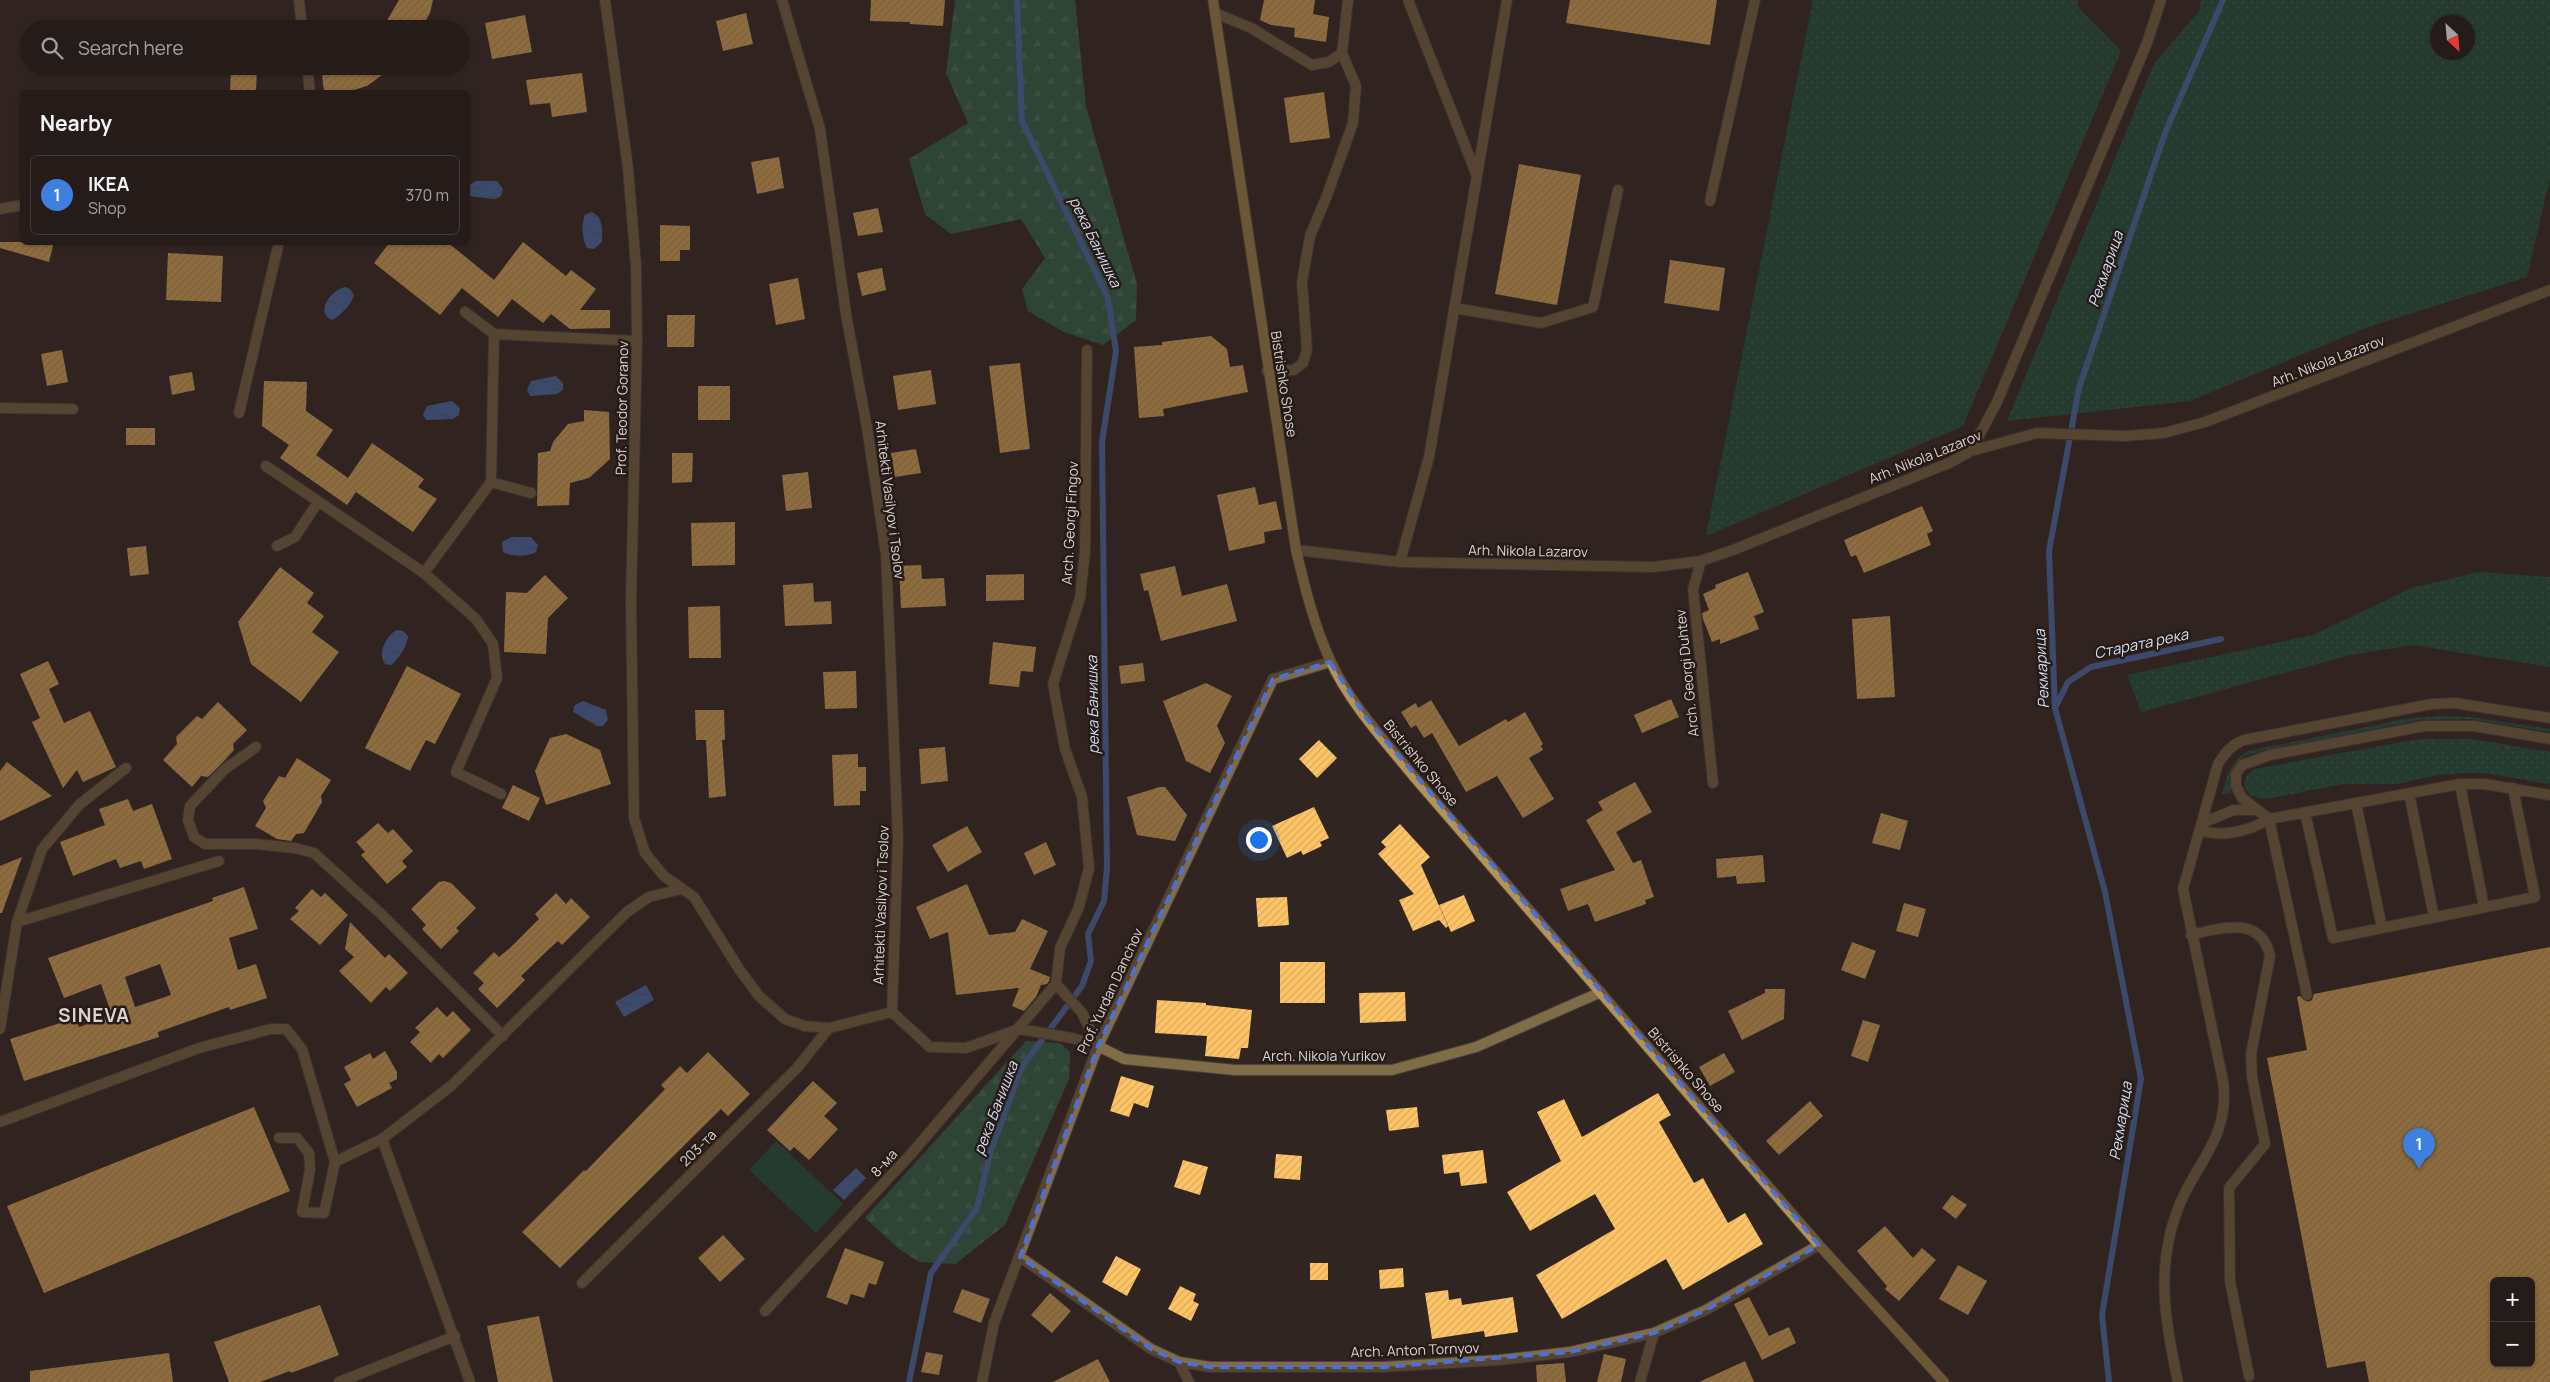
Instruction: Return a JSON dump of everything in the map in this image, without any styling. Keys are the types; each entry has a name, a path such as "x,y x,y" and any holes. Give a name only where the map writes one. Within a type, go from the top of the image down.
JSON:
{"street":[{"path":"299,0 301,20"},
{"name":"Prof. Teodor Goranov","path":"605,0 628,168 636,266 637,341 631,601 634,818 645,852 664,876 694,897 739,969 760,996 785,1019 805,1026 829,1028 892,1012"},
{"name":"Arhitekti Vasilyov i Tsolov","path":"782,0 820,129 846,314 868,428 886,554 898,838 892,1012"},
{"name":"Bistrishko Shose","path":"1213,0 1267,371 1296,550 1315,623 1330,662 1373,727 1820,1245 1944,1382"},
{"path":"1267,371 1294,370 1303,363 1307,349 1302,282 1310,236 1353,123 1356,86 1342,54 1348,0"},
{"path":"1408,0 1477,176"},
{"path":"1400,562 1429,457 1507,0"},
{"path":"1710,201 1754,0"},
{"path":"1971,451 2001,393 2147,43 2161,0"},
{"path":"1215,13 1251,28 1312,65 1329,62 1342,54"},
{"path":"308,75 310,90"},
{"path":"1454,308 1541,323 1593,307 1618,190"},
{"path":"0,209 20,205"},
{"path":"239,413 278,245"},
{"name":"Arh. Nikola Lazarov","path":"1296,550 1400,562 1653,567 1701,561 1733,550 1940,466 1971,451 2037,433 2097,437 2164,433 2205,422 2550,290"},
{"path":"465,312 494,334 637,341"},
{"path":"424,573 491,482 494,334"},
{"name":"Arch. Georgi Fingov","path":"1056,984 1060,948 1079,907 1089,868 1082,796 1065,749 1053,684 1080,598 1085,552 1087,350"},
{"path":"0,408 73,409"},
{"path":"266,466 424,573 476,619 493,644 496,678 456,772 501,794"},
{"path":"491,482 530,493"},
{"path":"277,546 294,537 318,502"},
{"name":"Arch. Georgi Duhtev","path":"1701,561 1693,589 1713,783"},
{"name":"Prof. Yurdan Danchov","path":"982,1382 994,1323 1098,1046 1273,679 1330,662"},
{"path":"2178,1382 2166,1326 2164,1302 2166,1252 2175,1216 2182,1198 2218,1134 2224,1104 2223,1081 2183,889 2218,764 2234,744 2244,740 2432,704 2474,705 2550,718"},
{"path":"2307,995 2269,819 2256,811 2236,786 2236,774 2248,761 2270,755 2425,726 2474,726 2550,739"},
{"path":"256,747 225,768 190,806 188,820 194,837 205,844 255,844 295,848 314,854 380,913 502,1036"},
{"path":"0,1029 17,922 42,849 80,804 126,768"},
{"path":"2201,826 2217,834 2228,833 2251,827 2269,819 2460,784 2513,788 2550,794"},
{"path":"2460,784 2484,907"},
{"path":"2306,812 2333,938 2535,897 2513,788"},
{"path":"2408,793 2434,917"},
{"path":"2356,802 2382,928"},
{"path":"2201,826 2234,810 2256,811"},
{"path":"17,922 219,860"},
{"path":"335,1162 382,1139 451,1086 627,912 649,897 681,889"},
{"path":"2191,934 2237,926 2250,929 2260,935 2268,945 2270,956 2251,1054 2252,1076 2265,1144 2229,1188 2230,1282 2249,1376"},
{"path":"892,1012 930,1047 966,1048 1019,1030 1056,984 1082,1013 1098,1046"},
{"name":"Arch. Nikola Yurikov","path":"1019,1030 1072,1038 1098,1046 1124,1060 1235,1070 1392,1070 1476,1047 1601,992"},
{"name":"203-та","path":"582,1283 797,1068 829,1028"},
{"path":"0,1122 199,1048 270,1029 286,1029 302,1050 335,1162 324,1214 302,1212 310,1170 309,1153 297,1138 279,1138"},
{"name":"8-ма","path":"765,1310 911,1154 1019,1030"},
{"path":"382,1139 455,1336 470,1382"},
{"name":"Arch. Anton Tornyov","path":"1020,1257 1151,1349 1180,1362 1210,1367 1383,1367 1490,1361 1570,1352 1654,1333 1706,1310 1820,1245"},
{"path":"1640,1382 1654,1333"},
{"path":"339,1382 455,1336"},
{"path":"1180,1362 1189,1382"}],"highlighted area":[{"path":"1330,662 1367,719 1819,1245 1706,1310 1654,1333 1570,1352 1383,1367 1210,1367 1179,1362 1151,1349 1020,1257 1098,1046 1273,679"}],"green space":[{"path":"955,0 1075,0 1086,106 1137,284 1136,320 1103,345 1064,332 1028,311 1022,289 1045,258 1021,219 951,234 925,214 909,159 968,123 946,73"},
{"path":"1813,0 2078,0 2077,6 2121,51 1963,426 1706,536"},
{"path":"2201,0 2550,0 2550,177 2527,277 2368,327 2190,401 2007,421 2154,64 2199,11"},
{"path":"2478,572 2550,577 2550,667 2413,645 2350,655 2141,712 2127,675 2313,635 2412,588"},
{"path":"2470,717 2550,729 2550,732 2470,719 2420,720 2249,754 2235,765 2231,775 2231,793 2222,794 2233,764 2248,751 2410,718"},
{"path":"2419,739 2472,739 2550,752 2550,784 2485,773 2464,773 2438,775 2396,784 2342,784 2272,798 2260,798 2250,795 2244,786 2246,776 2255,769"},
{"path":"1026,1041 1060,1043 1070,1052 1069,1079 1005,1225 955,1264 919,1262 899,1249 865,1218"},
{"path":"776,1141 843,1204 816,1233 749,1170"}],"water":[{"path":"476,181 497,181 503,189 501,196 495,199 470,196 470,185"},
{"path":"591,212 600,220 602,229 602,242 594,249 587,248 583,232 585,215"},
{"path":"345,287 350,289 354,295 353,299 332,320 327,316 325,306 330,296"},
{"path":"556,376 563,383 563,390 557,394 530,396 527,390 531,381"},
{"path":"452,401 460,408 459,415 453,419 426,420 423,415 427,406"},
{"path":"511,537 531,537 538,545 536,552 520,556 503,552 502,542"},
{"path":"397,630 403,631 408,636 406,644 391,665 385,664 382,650 389,636"},
{"path":"583,701 606,710 608,720 603,726 597,726 573,712 574,706"},
{"path":"646,985 654,1000 624,1017 615,1002"},
{"path":"856,1168 866,1178 844,1200 833,1190"}],"building":[{"path":"399,0 433,0 426,20 387,20"},
{"path":"871,0 945,0 943,26 910,24 910,22 870,21"},
{"path":"1264,0 1315,0 1313,14 1329,17 1326,42 1294,37 1295,28 1271,25 1260,20"},
{"path":"1570,0 1717,0 1710,45 1566,23"},
{"path":"746,13 753,44 723,51 716,21"},
{"path":"525,15 532,52 492,59 485,23"},
{"path":"582,73 587,112 552,117 550,103 530,105 526,80"},
{"path":"231,75 257,75 256,90 230,90"},
{"path":"322,75 382,75 367,86 354,90 324,90"},
{"path":"1324,92 1330,138 1290,143 1284,98"},
{"path":"779,157 784,188 757,194 751,162"},
{"path":"1519,164 1581,175 1557,305 1495,294"},
{"path":"878,208 883,232 858,236 853,213"},
{"path":"660,225 690,226 690,250 680,250 680,261 660,261"},
{"path":"0,242 20,242 20,245 53,245 49,262 0,248"},
{"path":"523,242 566,276 571,270 596,289 580,310 610,310 610,328 570,329 551,314 543,323 512,299 498,317 462,288 440,315 374,263 388,245 451,245 494,280"},
{"path":"168,253 223,256 221,302 166,300"},
{"path":"1670,260 1725,268 1719,311 1664,303"},
{"path":"882,268 886,290 862,296 857,273"},
{"path":"798,278 805,319 776,325 769,284"},
{"path":"667,315 695,315 694,347 667,347"},
{"path":"1211,336 1227,349 1230,367 1243,365 1248,392 1163,409 1164,416 1139,418 1134,347 1162,345 1162,342"},
{"path":"62,350 68,382 47,386 41,354"},
{"path":"1020,363 1030,449 1000,453 989,366"},
{"path":"931,370 936,404 898,410 893,376"},
{"path":"192,372 195,390 172,395 169,376"},
{"path":"264,381 307,382 306,411 333,430 316,455 348,478 372,443 424,479 418,487 437,499 413,532 356,492 347,505 280,458 289,445 262,426"},
{"path":"698,386 730,386 730,420 698,420"},
{"path":"584,410 609,412 610,459 589,478 570,483 569,505 537,506 538,453 550,451 553,442 568,424 584,421"},
{"path":"126,428 155,428 155,445 126,445"},
{"path":"916,449 921,473 895,477 891,453"},
{"path":"672,453 693,453 692,482 672,483"},
{"path":"808,472 812,508 786,511 782,475"},
{"path":"1255,487 1259,505 1276,501 1282,529 1264,532 1265,543 1229,551 1217,495"},
{"path":"1922,506 1933,531 1927,534 1931,545 1864,573 1856,555 1851,557 1844,540"},
{"path":"735,522 735,565 692,566 691,523"},
{"path":"146,546 149,574 130,576 127,548"},
{"path":"921,565 922,579 944,578 946,606 901,608 899,566"},
{"path":"1175,566 1182,596 1227,584 1237,621 1161,641 1148,590 1144,591 1140,574"},
{"path":"280,567 314,593 307,603 324,616 312,632 339,652 301,702 251,664 238,622"},
{"path":"1748,572 1764,612 1754,616 1759,629 1720,644 1720,639 1712,642 1703,619 1702,613 1709,610 1703,594 1716,588 1715,585"},
{"path":"1024,574 1024,600 986,601 986,575"},
{"path":"545,575 568,598 548,618 546,654 504,652 506,592 527,593"},
{"path":"813,583 814,602 831,601 832,624 785,626 783,585"},
{"path":"720,606 721,658 689,658 688,607"},
{"path":"1890,616 1895,697 1857,699 1852,619"},
{"path":"993,642 1036,647 1033,672 1021,671 1019,687 989,684"},
{"path":"48,661 59,684 49,689 64,723 90,711 116,767 83,782 77,770 63,788 32,722 40,718 20,674"},
{"path":"1143,663 1145,681 1121,684 1119,666"},
{"path":"407,666 461,694 435,744 426,740 410,771 365,748"},
{"path":"856,671 857,708 825,709 823,672"},
{"path":"1206,683 1232,696 1217,726 1225,743 1210,773 1186,761 1163,701"},
{"path":"1671,699 1679,717 1642,733 1634,715"},
{"path":"1431,700 1459,746 1506,719 1508,722 1525,712 1543,744 1541,746 1543,750 1529,758 1554,799 1523,818 1497,776 1466,792 1432,733 1424,738 1416,725 1411,728 1401,712 1416,703 1418,708"},
{"path":"218,702 247,730 233,744 234,750 223,762 208,777 201,776 192,787 163,760 177,744 176,737 197,716 202,719"},
{"path":"695,710 724,710 725,740 722,740 726,796 709,798 706,740 696,740"},
{"path":"566,734 600,750 611,784 546,805 535,771 550,738"},
{"path":"1319,740 1337,758 1317,778 1299,759"},
{"path":"945,747 948,781 921,784 919,749"},
{"path":"858,754 858,767 866,767 866,791 860,791 860,805 834,806 832,755"},
{"path":"297,758 331,780 321,796 322,802 304,833 296,834 291,841 277,839 255,826 266,808 263,801 279,776 285,778"},
{"path":"7,762 52,796 0,821 0,771"},
{"path":"1635,782 1652,812 1616,832 1633,863 1641,860 1654,897 1645,900 1646,904 1595,922 1588,904 1568,911 1560,889 1615,870 1586,820 1603,810 1598,802"},
{"path":"513,785 540,798 529,821 502,808"},
{"path":"1165,787 1187,815 1175,841 1137,835 1127,797"},
{"path":"128,799 133,811 152,804 172,859 144,869 141,861 120,868 116,859 73,876 60,842 105,825 99,809"},
{"path":"1314,807 1329,838 1320,842 1322,846 1303,855 1301,851 1287,858 1272,826"},
{"path":"1881,813 1908,821 1900,850 1872,843"},
{"path":"378,823 388,833 393,829 413,851 402,861 407,867 387,884 361,855 365,852 356,842"},
{"path":"1400,824 1430,857 1421,865 1448,926 1446,928 1439,920 1413,931 1399,900 1414,894 1378,854 1386,847 1381,842"},
{"path":"967,826 982,852 948,872 932,845"},
{"path":"1046,842 1056,865 1034,875 1024,853"},
{"path":"1763,855 1765,882 1737,884 1736,876 1717,878 1716,859"},
{"path":"22,857 2,913 0,913 0,866"},
{"path":"439,882 451,883 476,908 456,928 459,931 441,949 422,929 426,925 411,909"},
{"path":"967,884 989,935 1015,932 1022,919 1048,931 1030,969 1050,977 1049,981 1047,984 1041,985 1036,997 1024,1011 1012,1006 1019,988 956,995 948,932 930,939 916,907"},
{"path":"244,887 258,929 229,938 238,970 256,964 267,998 230,1010 229,1007 158,1032 159,1037 24,1081 10,1039 76,1018 79,1027 112,1015 101,984 64,998 48,958 213,901 212,898","holes":["160,964 171,995 135,1007 125,977"]},
{"path":"312,889 321,897 325,893 348,915 320,945 290,919 299,911 295,908"},
{"path":"556,893 566,904 571,898 590,917 562,945 558,941 521,976 525,980 497,1008 478,989 484,983 473,973 494,952 499,957 510,948 539,919 535,914"},
{"path":"1464,895 1475,921 1451,932 1439,905"},
{"path":"1287,897 1289,925 1258,927 1256,898"},
{"path":"1904,903 1926,909 1918,937 1896,931"},
{"path":"350,922 385,958 389,954 408,973 390,991 386,987 371,1003 339,971 354,957 345,949"},
{"path":"1852,942 1876,951 1865,979 1841,970"},
{"path":"2550,947 2550,1382 2369,1382 2365,1361 2327,1368 2267,1058 2307,1050 2297,997 2300,996 2308,1002 2312,1000 2314,994"},
{"path":"1280,962 1325,962 1325,1003 1280,1003"},
{"path":"1765,989 1785,989 1784,1019 1742,1040 1728,1011 1765,993"},
{"path":"1405,992 1406,1021 1360,1023 1359,993"},
{"path":"1157,1000 1206,1003 1206,1005 1252,1010 1248,1048 1241,1048 1239,1059 1205,1056 1207,1036 1155,1033"},
{"path":"437,1007 447,1017 453,1011 471,1030 443,1058 439,1054 431,1063 410,1042 420,1032 415,1028"},
{"path":"1863,1020 1880,1025 1868,1062 1851,1056"},
{"path":"385,1051 397,1072 397,1079 389,1083 392,1088 357,1107 344,1084 351,1080 344,1067 370,1053 373,1059"},
{"path":"708,1052 750,1094 728,1116 721,1109 560,1268 522,1232 584,1170 586,1171 665,1089 661,1085 680,1066 687,1073"},
{"path":"1724,1053 1735,1072 1710,1086 1699,1067"},
{"path":"1121,1076 1154,1086 1148,1108 1134,1103 1129,1117 1110,1111"},
{"path":"813,1081 837,1103 824,1116 838,1129 809,1160 794,1147 790,1151 767,1130"},
{"path":"1658,1093 1671,1115 1659,1122 1694,1183 1703,1178 1728,1223 1745,1213 1763,1244 1683,1290 1666,1259 1562,1319 1536,1275 1615,1229 1595,1194 1530,1231 1507,1192 1561,1161 1537,1112 1564,1099 1582,1137"},
{"path":"1810,1101 1823,1116 1779,1155 1766,1141"},
{"path":"254,1107 290,1191 44,1293 7,1206"},
{"path":"1417,1107 1419,1127 1389,1131 1386,1110"},
{"path":"1483,1150 1487,1183 1461,1186 1459,1172 1444,1174 1442,1155"},
{"path":"1276,1154 1302,1156 1300,1180 1274,1178"},
{"path":"1183,1160 1208,1167 1200,1195 1174,1187"},
{"path":"1952,1195 1967,1205 1956,1219 1942,1208"},
{"path":"1885,1226 1913,1258 1922,1248 1936,1260 1899,1301 1885,1289 1887,1286 1857,1251"},
{"path":"723,1235 745,1259 720,1282 698,1258"},
{"path":"845,1248 884,1262 876,1285 869,1283 864,1298 851,1294 847,1305 826,1297"},
{"path":"1116,1256 1141,1269 1127,1296 1102,1282"},
{"path":"1310,1263 1328,1263 1328,1280 1310,1280"},
{"path":"1958,1265 1987,1281 1968,1315 1939,1299"},
{"path":"1403,1268 1404,1287 1380,1289 1379,1270"},
{"path":"1180,1286 1196,1294 1193,1301 1199,1304 1191,1321 1168,1309"},
{"path":"962,1289 990,1299 981,1323 953,1312"},
{"path":"1448,1290 1449,1300 1461,1298 1462,1305 1513,1297 1518,1332 1485,1337 1484,1331 1432,1339 1425,1293"},
{"path":"1050,1293 1071,1311 1052,1333 1031,1315"},
{"path":"1749,1297 1769,1336 1789,1327 1796,1343 1762,1360 1734,1304"},
{"path":"320,1305 339,1355 291,1373 290,1371 260,1382 229,1382 214,1342"},
{"path":"539,1316 553,1382 498,1382 487,1326"},
{"path":"926,1352 943,1355 939,1375 921,1372"},
{"path":"169,1353 173,1382 30,1382 30,1371"},
{"path":"1604,1354 1626,1359 1621,1382 1597,1382"},
{"path":"1098,1359 1110,1382 1053,1382"},
{"path":"1745,1361 1754,1382 1699,1382"},
{"path":"1564,1363 1566,1382 1537,1382 1536,1365"}],"waterway":[{"name":"река Банишка","path":"909,1382 931,1273 977,1208 991,1150 1022,1067 1082,986 1091,961 1088,934 1104,901 1107,867 1102,442 1116,351 1108,298 1022,121 1017,0"},
{"name":"Рекмарица","path":"2109,1382 2102,1315 2141,1079 2105,892 2055,708 2049,551 2079,388 2165,133 2223,0"},
{"name":"Старата река","path":"2055,708 2068,682 2091,667 2221,639"}],"place":[{"name":"IKEA","path":"2419,1169"}],"district":[{"name":"SINEVA","path":"94,1015"}]}
